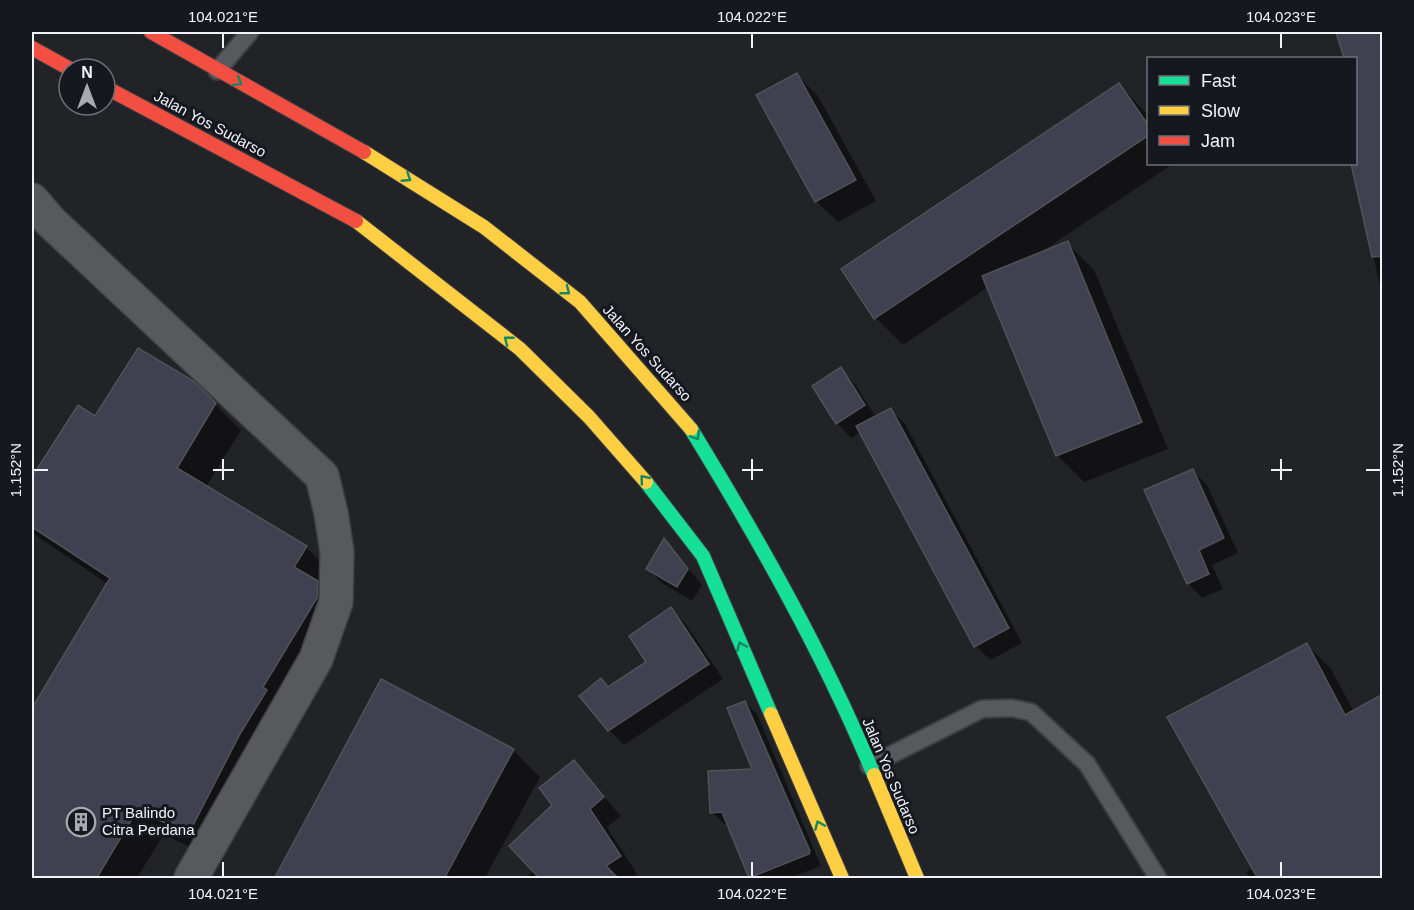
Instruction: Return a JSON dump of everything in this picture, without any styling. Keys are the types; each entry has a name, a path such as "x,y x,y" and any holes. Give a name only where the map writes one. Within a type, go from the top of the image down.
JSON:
{"main road":[{"name":"Jalan Yos Sudarso","path":"151,32 390,167 484,227 580,302 688,424 758,538 855,730 917,879"},
{"path":"32,48 57,62"},
{"name":"Jalan Yos Sudarso","path":"117,93 361,223 519,349 589,417 643,478 703,556 842,879"}],"street":[{"path":"32,200 50,221 322,476 337,552 336,602 316,659 191,879"}],"lane":[{"path":"218,70 250,32"},
{"path":"869,766 982,709 1011,708 1030,712 1087,764 1158,879"}],"building":[{"path":"1336,32 1383,32 1383,256 1372,257 1351,165 1357,165 1357,57 1344,57"},
{"path":"797,73 856,180 815,202 756,95"},
{"path":"1119,83 1147,123 1147,136 874,319 841,269"},
{"path":"1068,241 1142,422 1056,456 982,276"},
{"path":"138,348 195,382 216,403 177,468 307,546 294,567 318,581 317,598 263,687 267,690 240,734 188,835 138,809 96,879 32,879 32,708 110,578 32,527 32,477 78,405 95,416"},
{"path":"841,367 865,405 836,424 812,386"},
{"path":"891,408 1009,628 974,647 856,426"},
{"path":"1193,469 1224,538 1199,550 1209,574 1187,584 1144,490"},
{"path":"664,538 688,569 677,587 646,569"},
{"path":"671,607 709,664 608,731 579,696 601,678 608,687 646,662 629,636"},
{"path":"1307,643 1345,715 1383,694 1383,879 1258,879 1167,717"},
{"path":"381,679 514,749 444,879 274,879"},
{"path":"745,701 810,851 809,854 749,878 722,812 710,813 708,771 752,769 727,708"},
{"path":"574,760 604,797 590,809 621,856 606,866 619,879 540,879 509,846 552,805 539,788"}],"traffic: fast":[{"path":"691,429 741,513 812,642 874,775"},
{"path":"646,482 703,556 771,714"}],"traffic: slow":[{"path":"364,152 484,227 580,302 691,429"},
{"path":"356,221 520,349 589,417 646,482"},
{"path":"771,714 842,878"},
{"path":"874,775 917,878"}],"traffic: jam":[{"path":"151,32 364,152"},
{"path":"32,48 57,62"},
{"path":"117,93 356,221"}],"place":[{"name":"PT Balindo Citra Perdana","path":"81,822"}]}
